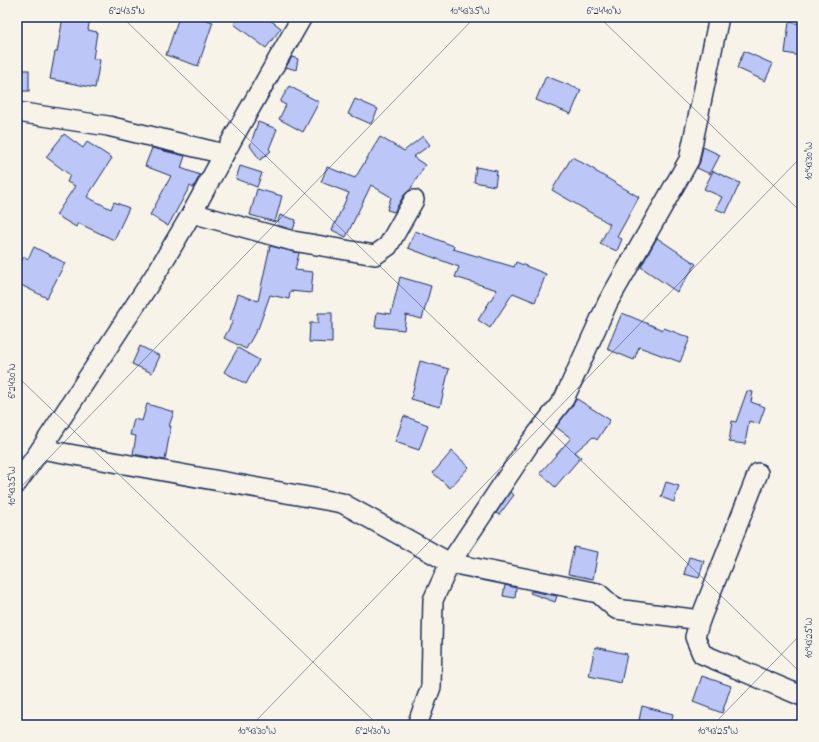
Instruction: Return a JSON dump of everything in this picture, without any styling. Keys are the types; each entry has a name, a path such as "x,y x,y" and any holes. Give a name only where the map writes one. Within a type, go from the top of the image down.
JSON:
{"street":[{"path":"17,483 157,272 192,213 302,17"},
{"path":"417,725 431,688 433,600 450,563 530,443 564,399 608,302 689,160 719,17"},
{"path":"17,112 108,126 224,154"},
{"path":"192,213 293,240 375,255 388,246 414,200"},
{"path":"41,448 342,503 450,563 598,593 616,609 700,620"},
{"path":"758,473 700,620 695,637 702,654 802,696"}],"building":[{"path":"63,17 90,17 88,30 97,32 93,59 100,60 95,88 50,79 55,52 57,52"},
{"path":"179,17 198,17 213,22 198,66 166,55"},
{"path":"239,17 266,17 281,28 266,48 234,24"},
{"path":"789,22 802,24 802,56 785,53"},
{"path":"744,51 773,64 765,81 737,68"},
{"path":"292,57 298,59 296,70 286,67"},
{"path":"17,70 29,70 29,91 17,91"},
{"path":"546,76 581,90 571,114 536,100"},
{"path":"289,86 319,102 303,132 279,119 286,105 280,102"},
{"path":"355,99 378,109 371,124 348,114"},
{"path":"258,122 277,129 269,149 271,151 260,160 250,146"},
{"path":"64,134 83,148 87,142 112,158 87,197 111,209 114,202 129,208 114,240 78,223 76,227 56,215 75,186 67,182 70,175 46,157"},
{"path":"423,136 430,145 413,157 425,165 410,190 404,195 394,212 387,210 391,197 371,185 346,237 332,230 349,193 321,182 327,167 355,178 380,137 404,151"},
{"path":"703,147 720,155 710,174 697,168 700,162"},
{"path":"152,148 185,156 181,168 200,175 193,188 190,186 168,226 150,215 171,176 145,166"},
{"path":"572,157 639,197 617,237 622,239 617,251 600,244 610,224 552,190"},
{"path":"240,166 262,173 257,187 236,179"},
{"path":"476,167 497,171 495,186 474,182"},
{"path":"713,171 740,183 726,213 716,209 722,197 704,189"},
{"path":"257,189 282,196 275,222 250,215"},
{"path":"280,215 296,220 293,230 277,225"},
{"path":"415,231 454,246 453,249 514,267 516,262 546,274 535,302 513,293 490,328 478,320 497,290 455,277 459,267 408,248"},
{"path":"657,238 696,264 677,292 641,267"},
{"path":"270,246 299,253 295,270 313,272 311,293 290,291 289,299 270,295 258,329 246,349 224,338 233,321 230,320 238,294 258,301"},
{"path":"34,247 65,263 47,298 17,283 17,270 24,256 28,259"},
{"path":"400,277 431,286 422,319 406,315 404,330 375,327 377,312 391,314"},
{"path":"318,313 332,313 332,343 309,342 310,323 318,323"},
{"path":"622,313 663,330 664,328 690,338 680,362 639,347 634,360 607,349"},
{"path":"140,346 160,356 152,373 132,364"},
{"path":"238,348 259,360 246,384 224,372"},
{"path":"420,361 449,369 440,407 411,399"},
{"path":"747,391 753,392 751,402 765,407 759,424 749,421 745,444 729,442 732,421 736,422"},
{"path":"577,399 610,420 597,440 593,437 575,452 581,457 555,487 540,473 571,438 556,427"},
{"path":"147,404 174,412 169,426 171,426 165,460 133,454 136,436 130,435 134,419 142,421"},
{"path":"404,416 428,425 419,450 395,442"},
{"path":"452,451 469,467 450,488 433,473"},
{"path":"666,482 679,486 674,502 661,497"},
{"path":"510,492 514,495 499,515 496,513"},
{"path":"574,547 598,552 593,579 568,574"},
{"path":"689,557 704,561 699,578 684,574"},
{"path":"505,585 516,588 515,598 503,596"},
{"path":"531,591 557,596 555,602 530,593"},
{"path":"595,647 627,654 621,683 589,676"},
{"path":"702,676 731,686 722,713 693,702"},
{"path":"642,706 673,714 671,725 638,725"}]}
